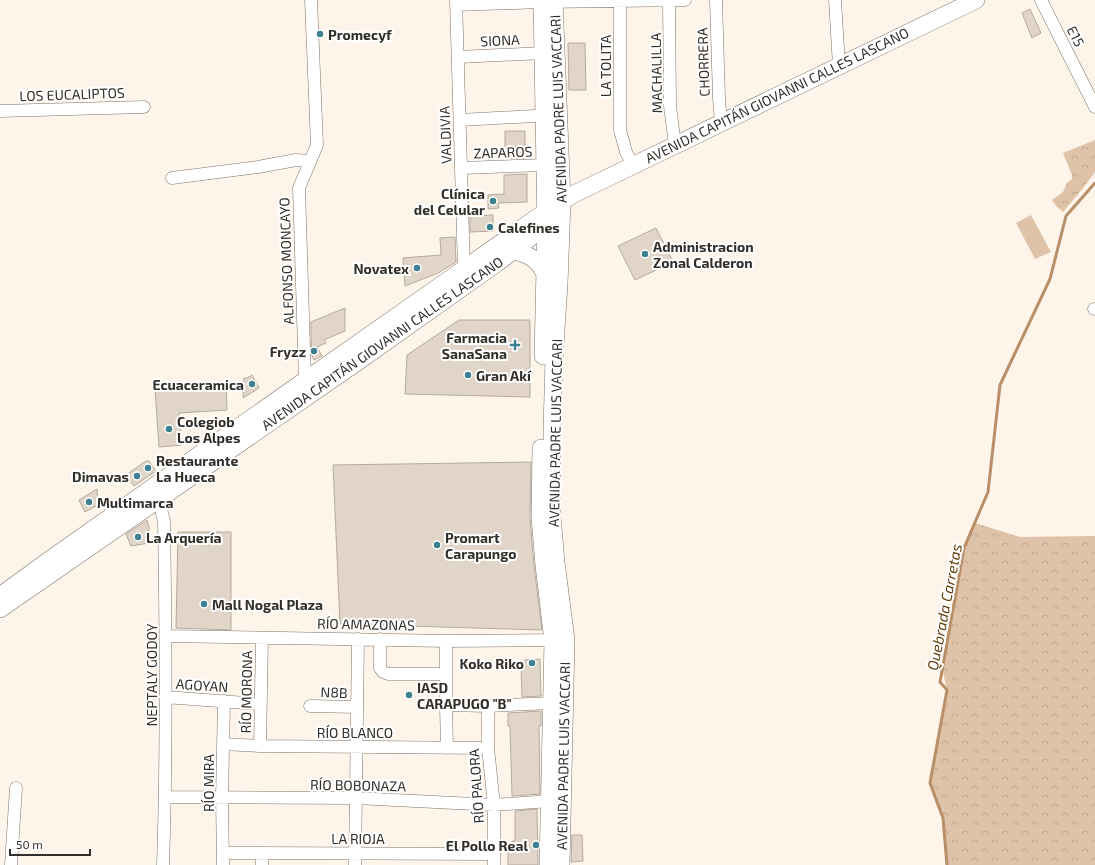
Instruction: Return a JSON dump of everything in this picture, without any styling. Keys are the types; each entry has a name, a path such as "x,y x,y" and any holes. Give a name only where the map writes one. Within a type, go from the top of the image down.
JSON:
{"main road":[{"name":"AVENIDA CAPITÁN GIOVANNI CALLES LASCANO","path":"0,609 305,381 464,270 554,212 580,192 632,165 976,0"},
{"name":"AVENIDA PADRE LUIS VACCARI","path":"548,1 543,53 552,115 546,165 554,212 545,274 540,517 544,565 559,640 552,703 548,865"},
{"name":"AVENIDA PADRE LUIS VACCARI","path":"548,1 554,212 559,284 552,421 552,517 556,562 559,640 560,865"},
{"name":"AVENIDA CAPITÁN GIOVANNI CALLES LASCANO","path":"0,596 354,365 512,251 554,212"},
{"path":"512,251 522,253 537,261 545,274"}],"street":[{"name":"ALFONSO MONCAYO","path":"305,381 300,188 317,145 311,0"},
{"path":"456,3 685,0"},
{"name":"CHORRERA","path":"716,0 721,122"},
{"path":"835,0 839,66"},
{"name":"E15","path":"1041,0 1095,107"},
{"name":"MACHALILLA","path":"669,1 670,106 675,145"},
{"name":"LA TOLITA","path":"620,2 620,130 626,152 632,165"},
{"name":"VALDIVIA","path":"456,3 464,270"},
{"name":"SIONA","path":"458,57 543,53"},
{"name":"LOS EUCALIPTOS","path":"0,110 144,107"},
{"path":"460,120 552,115"},
{"path":"172,178 258,167 296,160 310,161"},
{"name":"ZAPAROS","path":"461,168 546,165"},
{"name":"NEPTALY GODOY","path":"155,494 164,522 166,697 163,865"},
{"name":"RÍO AMAZONAS","path":"166,636 446,641 559,640"},
{"name":"RÍO MORONA","path":"260,746 262,638"},
{"path":"355,859 358,639"},
{"path":"380,639 380,668 383,672 388,674 446,674"},
{"path":"446,641 447,748"},
{"name":"AGOYAN","path":"166,697 260,704"},
{"name":"RÍO MIRA","path":"223,865 222,798 224,701"},
{"path":"446,706 552,703"},
{"name":"N8B","path":"310,706 357,707"},
{"name":"RÍO PALORA","path":"488,706 488,748 494,805 493,859"},
{"name":"RÍO BLANCO","path":"223,744 260,746 488,748"},
{"path":"11,865 16,788"},
{"name":"RÍO BOBONAZA","path":"165,797 356,798 494,805 550,801"},
{"name":"LA RIOJA","path":"223,853 262,853 355,859 493,859"},
{"path":"262,853 262,865"}],"green space":[{"path":"1095,140 1095,172 1063,212 1052,200 1063,192 1067,183 1072,179 1072,175 1063,153"},
{"path":"1031,215 1051,252 1035,259 1016,223"},
{"path":"975,523 1020,537 1095,536 1095,865 947,865 943,818 930,783 947,690 942,668 964,548"}],"building":[{"path":"1030,9 1041,33 1032,38 1022,13"},
{"path":"568,43 585,43 586,90 569,90"},
{"path":"505,131 525,131 525,158 505,158"},
{"path":"527,174 527,202 498,203 499,208 488,209 488,195 504,194 504,175"},
{"path":"493,215 493,231 470,232 470,216"},
{"name":"Administracion Zonal Calderon","path":"656,228 673,262 635,280 618,246"},
{"path":"455,237 456,262 438,273 405,286 403,258 441,255 440,238"},
{"path":"345,308 345,331 324,340 326,343 317,347 322,356 314,360 312,356 311,322"},
{"name":"Gran Akí","path":"459,320 530,320 530,397 405,394 407,355"},
{"name":"Ecuaceramica","path":"252,375 259,388 243,398 244,378"},
{"name":"Colegiob Los Alpes","path":"226,383 227,410 179,413 182,445 159,447 155,388"},
{"name":"Dimavas","path":"146,461 149,461 156,471 134,486 126,475"},
{"name":"Promart Carapungo","path":"531,462 530,518 542,630 340,624 333,465"},
{"name":"Multimarca","path":"97,489 98,505 85,512 79,500"},
{"name":"La Arquería","path":"147,520 149,527 149,543 131,546 126,534"},
{"name":"Mall Nogal Plaza","path":"178,532 231,532 231,630 176,628"},
{"path":"540,659 541,696 522,697 521,667 525,667 525,660"},
{"path":"541,711 541,726 539,726 540,794 512,796 510,726 508,726 508,713"},
{"path":"537,809 538,865 508,865 508,850 512,850 512,841 515,841 515,811"},
{"path":"572,835 582,835 583,861 571,862"}],"waterway":[{"name":"Quebrada Carretas","path":"947,865 943,818 930,783 947,690 940,682 964,548 988,492 1000,385 1050,279 1066,216 1095,183"}],"place":[{"name":"Promecyf","path":"320,34"},
{"name":"Clínica del Celular","path":"493,201"},
{"name":"Calefines","path":"490,227"},
{"name":"Administracion Zonal Calderon","path":"645,254"},
{"name":"Novatex","path":"417,268"},
{"name":"Farmacia SanaSana","path":"515,345"},
{"name":"Fryzz","path":"314,351"},
{"name":"Gran Akí","path":"468,375"},
{"name":"Ecuaceramica","path":"252,384"},
{"name":"Colegiob Los Alpes","path":"169,429"},
{"name":"Restaurante La Hueca","path":"148,468"},
{"name":"Dimavas","path":"137,476"},
{"name":"Multimarca","path":"89,502"},
{"name":"La Arquería","path":"138,537"},
{"name":"Promart Carapungo","path":"437,545"},
{"name":"Mall Nogal Plaza","path":"204,604"},
{"name":"Koko Riko","path":"532,663"},
{"name":"IASD CARAPUGO \"B\"","path":"409,695"},
{"name":"El Pollo Real","path":"536,845"}]}
